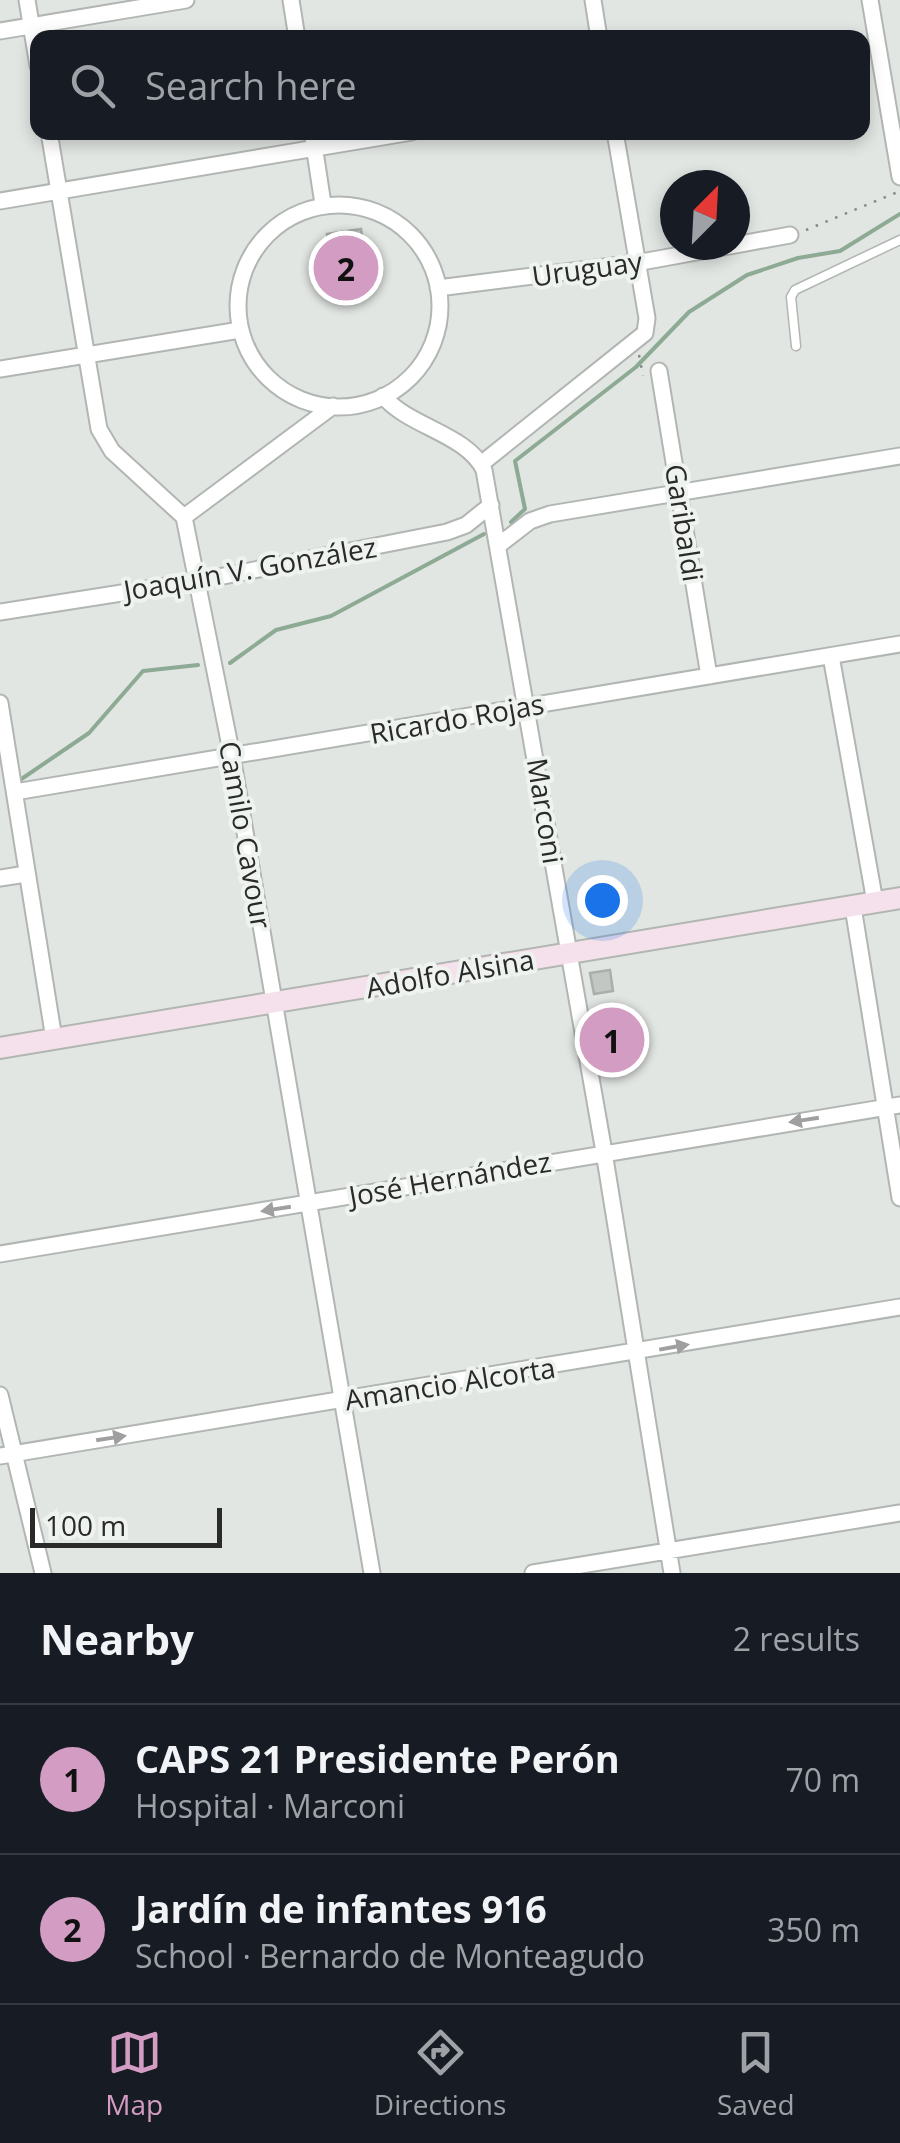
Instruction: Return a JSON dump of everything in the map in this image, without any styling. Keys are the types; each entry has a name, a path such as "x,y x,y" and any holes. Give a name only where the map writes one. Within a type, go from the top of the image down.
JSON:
{"street":[{"path":"27,0 32,30"},
{"path":"0,31 186,0"},
{"path":"290,0 296,30"},
{"path":"593,0 598,30"},
{"path":"870,0 900,177"},
{"path":"880,53 900,50"},
{"path":"49,140 104,441 184,518 334,406"},
{"path":"0,200 314,140 323,204"},
{"path":"383,396 402,414 481,464 645,334 647,318 615,140"},
{"path":"323,204 350,205 382,214 408,232 428,258 438,288 440,316 433,342 420,366 383,396 358,405 305,401 276,385 254,360 240,330 241,282 263,238 288,218 323,204"},
{"name":"Uruguay","path":"750,242 790,235"},
{"name":"Uruguay","path":"438,288 660,259"},
{"path":"0,369 240,330"},
{"name":"Garibaldi","path":"659,371 709,676"},
{"path":"499,545 538,517 900,456"},
{"name":"Marconi","path":"481,464 528,707 672,1573"},
{"name":"Joaquín V. González","path":"0,612 198,581 447,532 466,525 491,506"},
{"name":"Camilo Cavour","path":"184,518 232,756 372,1573"},
{"name":"Ricardo Rojas","path":"14,786 232,756 900,644"},
{"path":"831,656 875,902"},
{"path":"0,705 54,1039"},
{"path":"0,878 26,874"},
{"name":"Adolfo Alsina","path":"0,1048 900,898"},
{"path":"853,907 892,1106 900,1198"},
{"name":"José Hernández","path":"0,1254 892,1106"},
{"name":"Amancio Alcorta","path":"7,1455 636,1354 900,1306"},
{"path":"0,1395 7,1455 43,1573"},
{"path":"533,1573 900,1512"}],"lane":[{"path":"796,346 791,297 794,290 900,240"}],"path":[{"path":"790,235 900,190"},
{"path":"638,354 642,376"}],"building":[{"path":"361,229 367,274 335,280 327,234"},
{"path":"610,970 613,991 594,994 590,973"}],"waterway":[{"path":"511,522 525,509 515,461 636,367 689,312 747,275 798,258 840,251 900,214"},
{"path":"230,663 276,630 331,616 484,534"},
{"path":"17,782 89,733 143,671 198,665"}],"place":[{"name":"Jardín de infantes 916","path":"346,268"},
{"name":"CAPS 21 Presidente Perón","path":"612,1040"}]}
